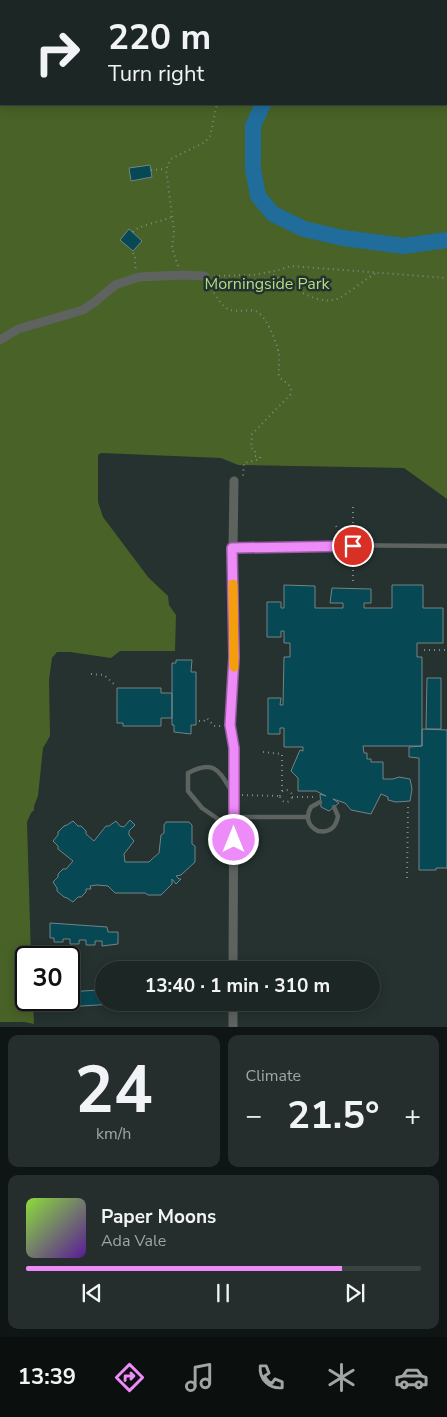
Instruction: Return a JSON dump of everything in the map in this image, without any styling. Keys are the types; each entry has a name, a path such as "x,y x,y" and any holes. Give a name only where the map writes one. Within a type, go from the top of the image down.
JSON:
{"street":[{"path":"0,340 18,329 83,310 115,285 139,277 205,276"},
{"path":"233,961 234,748 230,725 234,657 232,548 234,480"},
{"path":"233,1011 233,1027"}],"lane":[{"path":"232,548 447,546"},
{"path":"234,795 220,772 214,768 200,766 188,772 188,791 202,808 218,819 234,837"},
{"path":"320,802 311,807 307,817 309,824 318,832 328,831 334,827 338,816 334,807"},
{"path":"234,817 307,817"}],"path":[{"path":"183,275 172,248 174,231 166,169 171,158 205,142 210,136 217,105"},
{"path":"151,170 166,169"},
{"path":"133,232 138,227 157,223 172,217"},
{"path":"133,253 139,277"},
{"path":"234,480 243,476 244,463 260,459 260,457 255,456 255,450 251,448 252,434 292,391 290,386 279,377 279,354 265,319 256,311 227,309 220,302 205,276 253,275 292,266 447,278"},
{"path":"270,272 310,296 328,301 339,298 376,273"},
{"path":"353,503 353,582"},
{"path":"336,526 339,532 365,532 368,527"},
{"path":"424,650 447,650"},
{"path":"91,674 104,675 115,685"},
{"path":"199,721 204,721 206,718 214,726 230,725"},
{"path":"263,752 282,754 282,791 280,796 282,801 289,801 292,797 317,797 320,802"},
{"path":"282,791 286,789 290,791 292,797"},
{"path":"234,795 280,796"},
{"path":"407,878 408,806"}],"green space":[{"name":"Morningside Park","path":"0,105 447,105 447,499 404,468 238,465 221,458 101,453 98,455 98,502 103,517 148,577 168,596 169,605 176,615 175,651 120,651 111,658 57,652 52,658 49,680 50,736 43,748 38,796 34,810 27,822 31,946 15,946 15,1011 33,1011 34,1024 0,1022"}],"building":[{"path":"150,165 152,177 131,181 129,168"},
{"path":"129,229 142,241 133,251 120,240"},
{"path":"284,585 315,586 315,608 343,608 343,603 330,603 332,588 371,589 371,603 364,603 364,608 392,608 392,585 423,585 423,608 443,608 443,643 417,643 417,657 422,657 422,746 363,746 364,753 367,753 367,759 371,759 371,762 383,762 383,779 399,777 410,779 412,789 410,801 396,802 388,800 388,797 381,794 371,814 351,810 345,803 333,799 339,803 329,811 321,807 320,794 326,796 316,791 298,791 298,778 291,771 300,750 303,751 303,747 284,747 284,728 280,728 280,734 268,734 268,698 281,698 280,705 283,705 284,657 290,657 290,643 284,643 284,631 281,631 281,637 267,637 267,602 281,602 281,608 284,608"},
{"path":"176,660 192,660 191,672 196,672 196,725 191,725 191,734 174,732 174,725 172,725 172,663 176,663"},
{"path":"427,678 441,678 441,729 426,729"},
{"path":"117,688 161,688 161,693 172,693 172,718 161,718 161,726 123,726 123,723 117,723"},
{"path":"422,729 447,730 447,868 436,868 436,870 419,870 419,758 409,757 409,747 422,746"},
{"path":"130,820 135,825 129,831 129,835 134,841 124,854 125,862 149,862 159,853 161,835 164,833 166,822 189,822 192,825 192,844 195,846 195,862 181,875 176,876 181,879 176,884 172,879 172,884 161,895 115,893 108,886 90,886 91,889 86,889 86,892 81,897 78,897 73,902 57,891 53,882 58,877 58,874 73,861 58,849 58,846 53,841 64,826 73,821 78,826 81,826 94,841 106,826 116,821 120,826 124,827"},
{"path":"50,923 107,927 108,932 118,932 118,944 102,946 102,941 95,941 95,945 86,945 86,940 79,940 79,944 70,944 70,939 63,939 63,942 54,942 54,938 50,938"},
{"path":"80,991 95,991 95,1005 80,1006"}],"waterway":[{"path":"263,105 253,126 253,169 258,196 273,214 304,229 343,238 404,246 447,240"}],"slow traffic":[{"path":"233,584 234,667"}],"route":[{"path":"234,840 234,748 230,725 234,657 232,548 353,546"}]}
